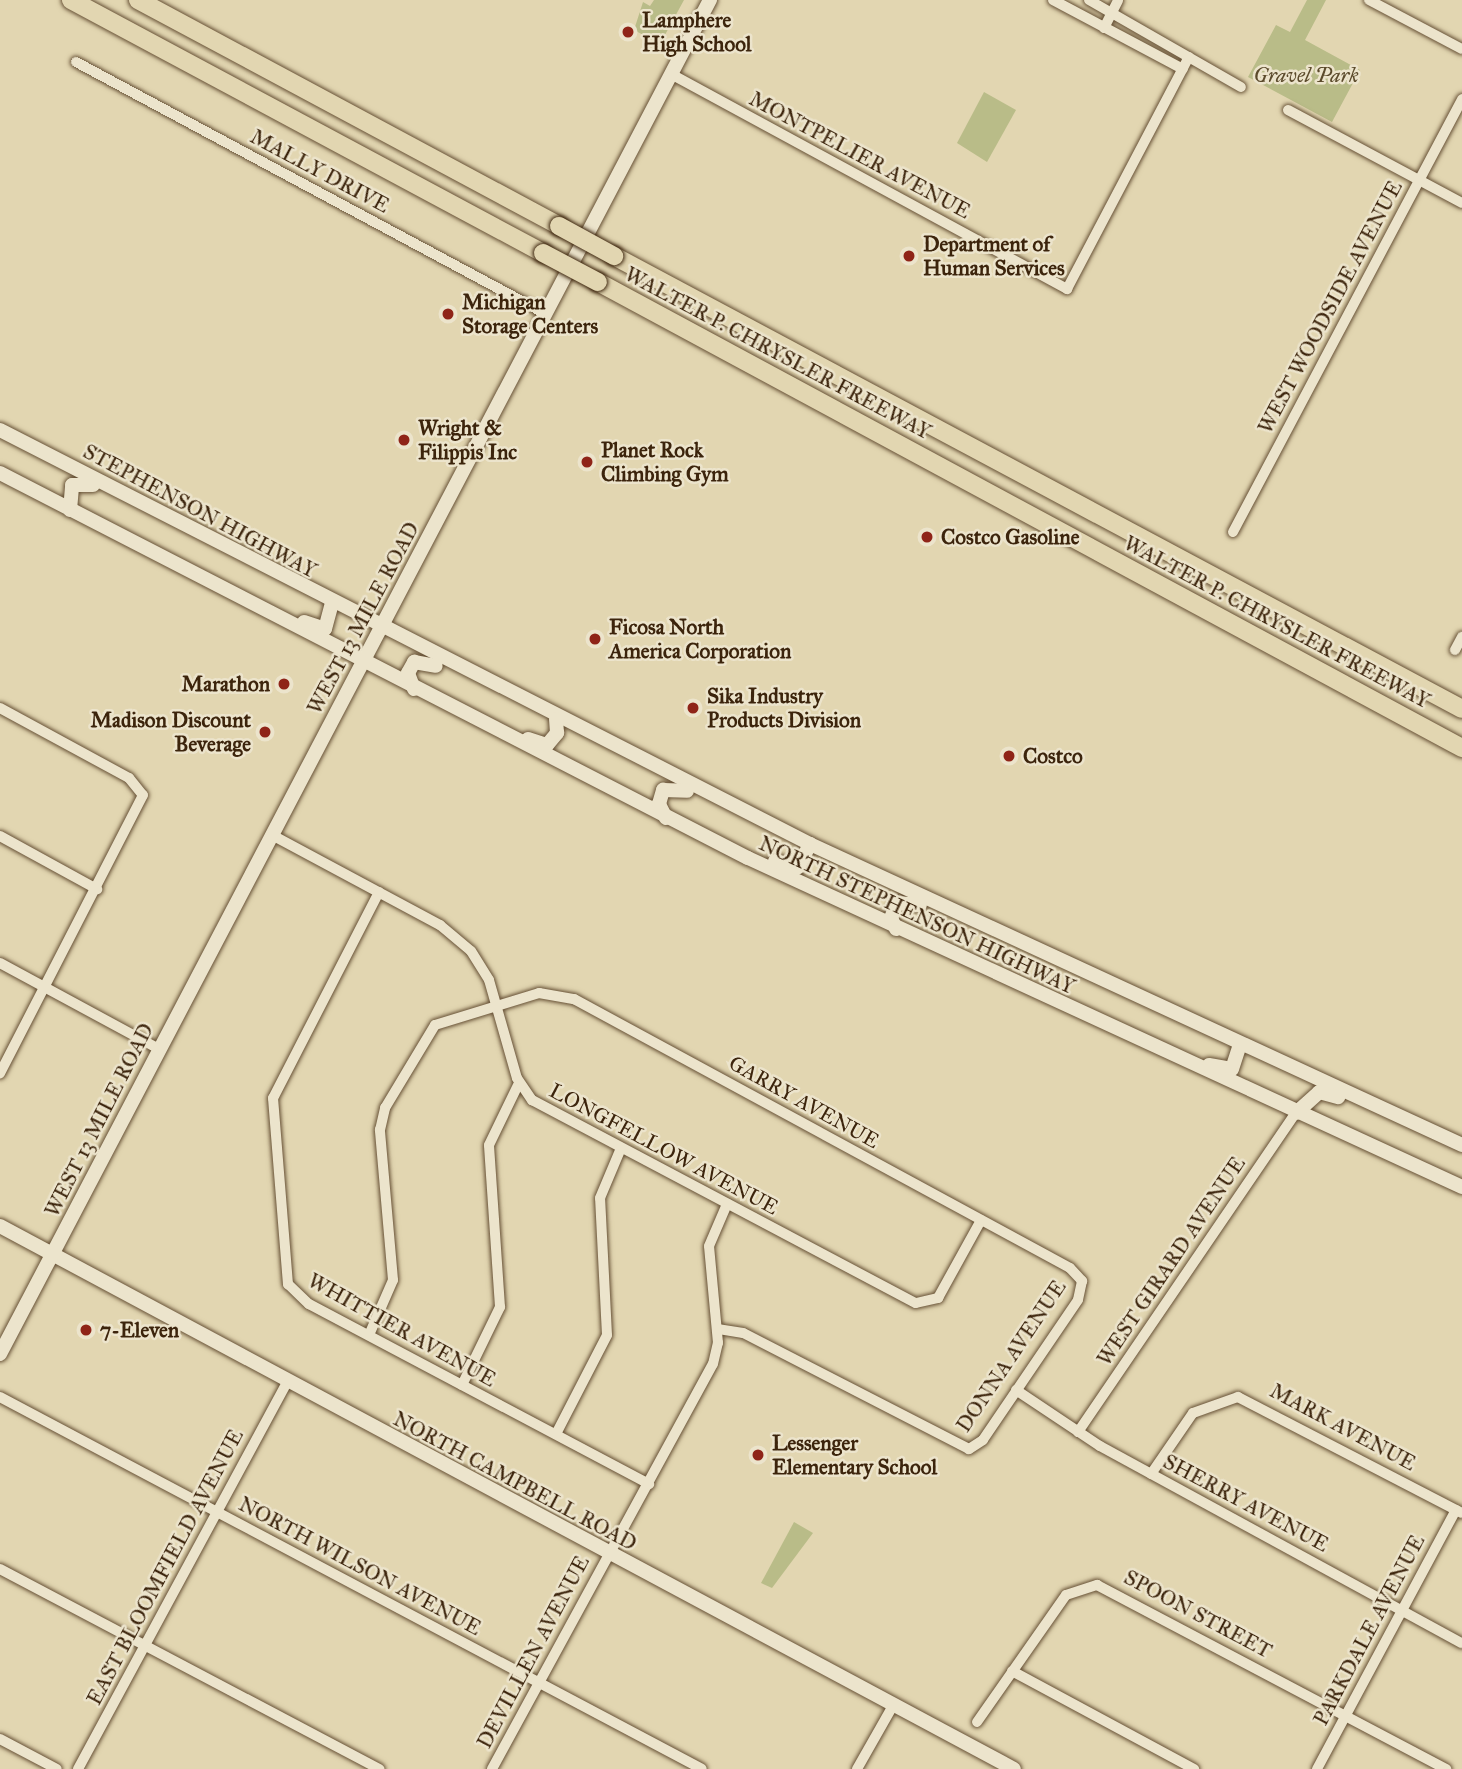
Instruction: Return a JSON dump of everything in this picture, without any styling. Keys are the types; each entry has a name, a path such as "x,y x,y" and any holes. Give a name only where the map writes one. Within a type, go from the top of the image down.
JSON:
{"highway":[{"name":"WALTER P. CHRYSLER FREEWAY","path":"71,0 1462,748"},
{"name":"WALTER P. CHRYSLER FREEWAY","path":"138,0 1462,709"}],"main road":[{"name":"WEST 13 MILE ROAD","path":"0,1354 710,0"},
{"name":"STEPHENSON HIGHWAY","path":"0,430 382,629"},
{"path":"0,473 363,663"},
{"path":"70,510 69,488 86,482 239,555"},
{"path":"207,581 229,583 319,629 330,624 332,603"},
{"name":"NORTH STEPHENSON HIGHWAY","path":"382,629 556,719 1013,941 1462,1144"},
{"path":"414,689 408,673 421,659 498,698 531,706"},
{"name":"NORTH STEPHENSON HIGHWAY","path":"363,663 666,818 896,929 1103,1026 1462,1187"},
{"path":"446,705 462,705 542,746 554,738 556,719"},
{"path":"666,818 659,801 667,787 718,798"},
{"path":"748,858 760,854 793,868 804,861 810,844"},
{"path":"896,929 892,910 904,900 988,937 1013,941"},
{"path":"1103,1026 1132,1031 1221,1071 1237,1063 1240,1045"},
{"path":"1296,1113 1325,1091 1407,1128 1430,1130"},
{"path":"1345,1135 1374,1139 1462,1178"},
{"name":"NORTH CAMPBELL ROAD","path":"0,1226 286,1384 1014,1769"}],"street":[{"path":"1053,0 1183,69 1189,57"},
{"path":"1089,0 1241,87"},
{"path":"1104,28 1118,0"},
{"path":"1369,0 1462,50"},
{"name":"MALLY DRIVE","path":"76,62 546,314"},
{"name":"MONTPELIER AVENUE","path":"671,75 1067,289 1183,69"},
{"name":"WEST WOODSIDE AVENUE","path":"1233,532 1462,99"},
{"path":"1288,110 1462,203"},
{"path":"1455,650 1462,637"},
{"path":"0,708 141,790 141,807 0,1073"},
{"name":"LONGFELLOW AVENUE","path":"272,835 379,892 461,941 480,963 497,1004 519,1083 532,1100 922,1304 938,1298 981,1220"},
{"path":"0,836 97,889"},
{"name":"WHITTIER AVENUE","path":"379,892 272,1106 288,1284 299,1298 649,1484"},
{"path":"0,963 159,1049"},
{"name":"GARRY AVENUE","path":"369,1335 393,1280 380,1130 385,1108 429,1030 497,1004 539,993 574,999 981,1220 1082,1281"},
{"path":"462,1385 500,1307 489,1145 519,1083"},
{"name":"WEST GIRARD AVENUE","path":"1078,1432 1296,1113"},
{"path":"556,1434 607,1335 600,1198 621,1148"},
{"name":"DEVILLEN AVENUE","path":"492,1769 713,1364 717,1329 709,1246 727,1204"},
{"name":"DONNA AVENUE","path":"717,1329 743,1333 969,1449 979,1445 1078,1300 1082,1281"},
{"name":"EAST BLOOMFIELD AVENUE","path":"78,1769 286,1384"},
{"name":"SHERRY AVENUE","path":"1016,1391 1078,1432 1151,1474 1462,1643"},
{"name":"NORTH WILSON AVENUE","path":"0,1397 702,1769"},
{"name":"MARK AVENUE","path":"1151,1474 1193,1413 1238,1397 1459,1511"},
{"name":"PARKDALE AVENUE","path":"1317,1769 1459,1511"},
{"path":"0,1569 379,1769"},
{"name":"SPOON STREET","path":"977,1722 1066,1595 1097,1585 1446,1769"},
{"path":"1012,1671 1195,1769"},
{"path":"857,1769 894,1704"},
{"path":"0,1739 57,1769"}],"green space":[{"path":"654,0 684,0 660,44 634,30 643,2 650,6"},
{"name":"Gravel Park","path":"1307,0 1326,0 1305,40 1360,70 1332,122 1248,77 1276,25 1290,32"},
{"path":"984,92 1016,110 987,162 957,143"},
{"path":"794,1522 813,1533 772,1588 761,1583"}],"place":[{"name":"Lamphere High School","path":"628,32"},
{"name":"Department of Human Services","path":"909,256"},
{"name":"Michigan Storage Centers","path":"448,314"},
{"name":"Wright & Filippis Inc","path":"404,440"},
{"name":"Planet Rock Climbing Gym","path":"587,462"},
{"name":"Costco Gasoline","path":"927,537"},
{"name":"Ficosa North America Corporation","path":"595,639"},
{"name":"Marathon","path":"284,684"},
{"name":"Sika Industry Products Division","path":"693,708"},
{"name":"Madison Discount Beverage","path":"265,732"},
{"name":"Costco","path":"1009,756"},
{"name":"7-Eleven","path":"86,1330"},
{"name":"Lessenger Elementary School","path":"758,1455"}]}
